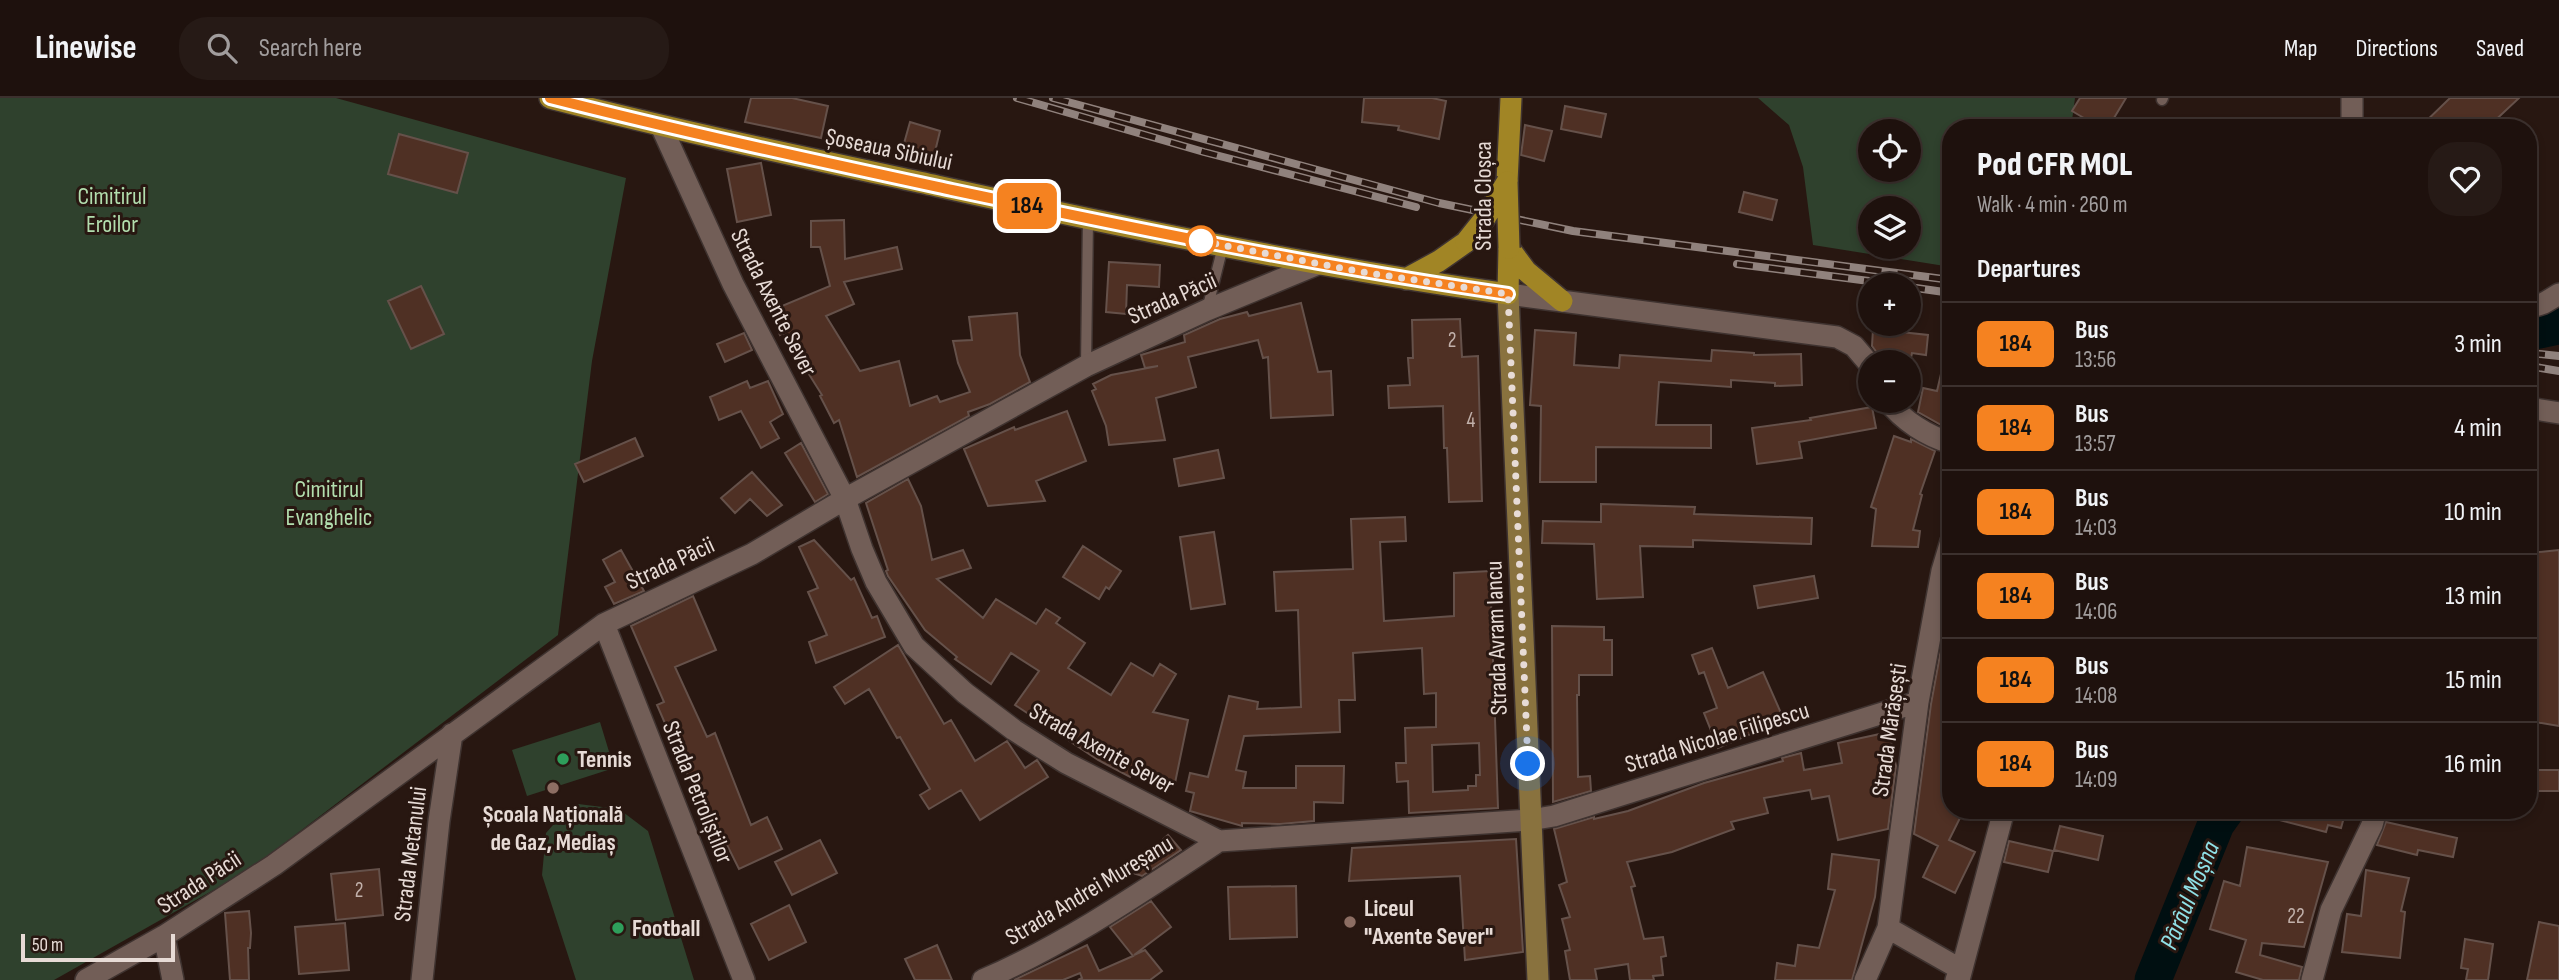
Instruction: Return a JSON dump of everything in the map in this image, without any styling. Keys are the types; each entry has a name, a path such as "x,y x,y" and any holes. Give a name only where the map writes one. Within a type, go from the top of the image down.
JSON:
{"main road":[{"name":"Șoseaua Sibiului","path":"550,98 661,126 1088,219 1318,264 1508,294"},
{"name":"Strada Cloșca","path":"1508,294 1507,181 1511,98"},
{"path":"1406,279 1466,242 1485,218 1507,181"},
{"path":"1509,248 1526,271 1562,301"},
{"name":"Strada Avram Iancu","path":"1508,294 1538,980"}],"street":[{"path":"2352,98 2352,119"},
{"name":"Strada Axente Sever","path":"661,126 733,284 845,499 876,582 914,646 965,694 1066,763 1219,841"},
{"name":"Strada Păcii","path":"86,980 164,936 274,865 604,624 752,554 845,499 1086,366 1207,310 1318,264"},
{"path":"2537,306 2559,293"},
{"path":"1508,294 1837,337 1858,351"},
{"path":"1897,413 1922,431 1942,439"},
{"name":"Strada Mărășești","path":"1865,980 1888,928 1918,702 1942,571"},
{"name":"Strada Petroliștilor","path":"604,624 744,980"},
{"name":"Strada Nicolae Filipescu","path":"1530,820 1554,816 1918,702"},
{"name":"Strada Metanului","path":"422,980 439,821 452,734"},
{"path":"1888,928 1958,976 2002,819"},
{"path":"2312,980 2330,910 2374,819"},
{"path":"1219,841 1530,820"},
{"name":"Strada Andrei Mureșanu","path":"983,980 1017,965 1101,919 1219,841"},
{"path":"164,936 173,980"}],"lane":[{"path":"1086,366 1088,219"},
{"path":"1207,310 1223,246"}],"green space":[{"name":"Cimitirul Evanghelic","path":"0,98 336,98 626,178 592,361 558,635 249,870 54,980 0,980"},
{"path":"1758,98 2075,98 2072,119 1942,119 1942,266 1901,259 1921,259 1921,196 1858,196 1858,252 1813,245 1803,167 1789,125"},
{"name":"Tennis","path":"600,722 614,768 527,796 512,750"},
{"name":"Football","path":"578,804 619,809 648,831 694,980 576,980 542,875 546,833 560,817"}],"building":[{"path":"751,98 792,98 828,106 821,138 745,122"},
{"path":"1364,98 1432,98 1446,101 1439,139 1398,130 1399,126 1362,122"},
{"path":"2080,98 2126,98 2113,119 2086,119 2072,111"},
{"path":"2450,98 2519,98 2497,119 2428,119"},
{"path":"1565,106 1606,114 1601,137 1561,129"},
{"path":"910,122 940,131 934,156 903,147"},
{"path":"1525,125 1552,131 1544,161 1521,155"},
{"path":"399,134 468,153 457,193 388,174"},
{"path":"761,163 771,215 737,222 727,169"},
{"path":"1744,192 1777,200 1772,220 1739,212"},
{"path":"844,220 845,259 897,247 902,269 844,282 854,304 826,316 860,371 899,361 910,406 937,396 940,402 970,392 958,363 953,341 972,340 969,317 1017,313 1020,355 1030,382 990,404 968,412 969,416 857,477 839,420 834,423 820,396 822,395 783,333 780,335 770,311 830,286 820,247 811,247 811,221"},
{"path":"1109,262 1160,265 1159,287 1127,285 1126,314 1106,312"},
{"path":"421,286 444,334 411,349 388,301"},
{"path":"1301,303 1318,372 1331,371 1333,415 1271,418 1268,357 1263,358 1258,340 1188,357 1196,387 1156,398 1165,440 1109,445 1106,426 1092,391 1096,389 1093,384 1111,375 1158,366 1145,368 1141,355 1185,342 1184,335 1220,319 1247,312 1249,316"},
{"path":"1460,319 1462,357 1478,356 1482,501 1449,502 1443,406 1389,408 1388,386 1410,385 1408,358 1413,358 1412,320"},
{"path":"1535,330 1576,333 1574,365 1619,368 1620,355 1711,361 1712,350 1754,355 1801,354 1802,385 1775,386 1775,383 1731,380 1731,387 1659,382 1656,425 1711,425 1711,448 1596,447 1596,482 1540,482 1541,406 1530,405"},
{"path":"744,333 752,350 725,362 717,344"},
{"path":"1928,335 1926,355 1921,354 1921,350 1875,350 1872,346 1873,336"},
{"path":"1942,370 1942,425 1920,413 1923,388 1937,391"},
{"path":"747,381 750,388 768,381 783,414 770,422 779,438 761,448 741,411 719,420 710,397"},
{"path":"1858,409 1858,413 1873,413 1876,428 1799,442 1802,458 1757,464 1752,428 1811,420 1810,418"},
{"path":"1067,411 1086,461 1036,481 1045,501 988,506 964,449 1014,427 1015,430"},
{"path":"1894,436 1911,442 1911,439 1935,451 1920,494 1922,495 1913,530 1920,531 1918,547 1872,546 1876,509 1871,507"},
{"path":"635,438 643,456 584,482 575,464"},
{"path":"801,443 828,494 815,502 785,453"},
{"path":"1218,450 1224,478 1179,486 1174,459"},
{"path":"752,472 782,505 767,516 750,499 735,513 721,498"},
{"path":"908,479 921,506 932,560 963,550 971,568 937,579 983,618 996,599 1036,624 1046,609 1060,618 1056,623 1085,643 1068,668 1111,695 1131,663 1153,676 1160,664 1176,674 1153,712 1188,720 1175,783 1132,773 1130,777 1098,760 1015,705 1039,671 1011,653 991,684 955,659 957,657 925,630 888,576 866,503"},
{"path":"1601,504 1695,507 1694,514 1812,518 1811,544 1693,540 1693,547 1640,546 1643,597 1597,599 1594,544 1542,543 1543,521 1601,522"},
{"path":"1405,517 1406,541 1380,542 1384,621 1454,616 1454,573 1490,571 1498,808 1409,813 1408,781 1397,782 1396,763 1406,763 1405,728 1436,727 1436,693 1424,694 1422,648 1353,653 1355,700 1339,700 1340,732 1244,736 1236,770 1246,772 1243,788 1296,788 1296,766 1344,766 1343,803 1314,802 1314,821 1242,823 1242,826 1190,811 1194,793 1186,791 1190,773 1208,777 1229,696 1258,702 1257,709 1301,707 1298,610 1276,611 1274,572 1353,569 1351,519","holes":["1479,743 1480,775 1476,775 1476,786 1468,786 1468,790 1433,792 1432,745"]},
{"path":"1214,532 1225,604 1191,609 1180,537"},
{"path":"814,540 851,580 854,578 872,618 877,616 885,637 816,663 809,642 827,635 808,592 818,588 799,547"},
{"path":"1083,546 1121,571 1099,599 1063,577"},
{"path":"621,550 644,591 614,604 605,587 615,582 603,560"},
{"path":"2559,550 2559,726 2537,722 2537,552"},
{"path":"1814,576 1818,598 1758,608 1754,586"},
{"path":"693,596 716,650 675,667 707,737 715,733 751,825 767,817 782,849 739,869 718,827 712,829 693,782 691,783 657,705 664,702 631,626"},
{"path":"1552,626 1604,627 1604,640 1612,640 1612,675 1579,675 1578,777 1590,776 1591,791 1553,802"},
{"path":"1942,644 1942,819 1960,819 1949,840 1975,852 1955,893 1923,877 1938,846 1914,834 1931,704"},
{"path":"898,645 944,724 951,720 975,761 1007,741 1025,768 1037,760 1048,777 980,820 961,790 929,809 920,795 930,789 869,689 845,704 834,687"},
{"path":"1712,648 1728,688 1763,672 1784,720 1718,748 1704,713 1717,708 1704,672 1699,674 1692,655"},
{"path":"1889,732 1896,766 1888,829 1838,840 1829,796 1812,799 1810,790 1764,798 1768,813 1731,822 1734,829 1672,852 1627,862 1635,886 1631,887 1644,939 1663,937 1666,956 1661,957 1663,975 1653,976 1654,980 1630,980 1628,964 1595,969 1597,980 1570,980 1565,951 1570,950 1562,919 1570,917 1559,885 1567,882 1554,829 1594,817 1628,811 1704,783 1783,761 1782,758 1801,753 1804,770 1842,763 1838,743"},
{"path":"2537,770 2559,770 2559,791 2537,791"},
{"path":"2276,819 2344,819 2341,828 2328,825 2326,832"},
{"path":"2386,822 2457,838 2453,857 2418,850 2417,855 2377,845"},
{"path":"2060,826 2103,836 2098,860 2054,850"},
{"path":"1168,835 1181,850 1142,876 1127,871"},
{"path":"1516,839 1523,952 1465,960 1460,876 1349,881 1352,848"},
{"path":"820,840 837,873 792,895 775,862"},
{"path":"2009,841 2053,851 2048,872 2004,862"},
{"path":"2247,847 2328,862 2304,947 2262,943 2260,955 2302,967 2299,980 2263,980 2236,972 2246,940 2210,929 2224,881 2240,886"},
{"path":"1832,854 1879,860 1875,897 1852,980 1775,980 1777,963 1795,966 1798,945 1819,948 1835,890 1828,889"},
{"path":"379,869 383,915 336,920 331,874"},
{"path":"2366,870 2409,878 2401,911 2405,912 2400,958 2342,952 2347,914 2361,916"},
{"path":"1296,886 1297,937 1230,939 1228,887"},
{"path":"1151,901 1171,927 1134,955 1145,950 1162,971 1150,980 1078,980 1082,978 1080,973 1063,980 1014,980 1087,945 1099,971 1133,956 1110,927"},
{"path":"789,905 806,942 769,960 751,924"},
{"path":"249,911 249,980 230,980 225,913"},
{"path":"2539,922 2559,926 2559,980 2527,980"},
{"path":"345,923 349,970 299,974 295,927"},
{"path":"2465,939 2493,944 2488,980 2466,980 2468,969 2461,968"},
{"path":"937,945 952,980 915,980 905,959"}],"waterway":[{"path":"2537,330 2559,326"},
{"name":"Pârâul Moșna","path":"2153,980 2220,819"}],"railway":[{"path":"1017,98 1204,152 1416,207"},
{"path":"1053,98 1439,203 1573,231 1942,279"},
{"path":"1737,264 1858,280"},
{"path":"1921,289 1942,292"},
{"path":"2537,354 2559,356"},
{"path":"2537,367 2559,371"}],"bus line":[{"name":"184","path":"550,98 661,126 1088,219 1318,264 1508,294"}],"place":[{"name":"Tennis","path":"563,759"},
{"name":"Școala Națională de Gaz, Mediaș","path":"553,788"},
{"name":"Liceul \"Axente Sever\"","path":"1350,922"},
{"name":"Football","path":"618,928"}],"route":[{"path":"1201,241 1196,240 1362,272 1508,294 1528,764"}],"park label":[{"name":"Cimitirul Eroilor","path":"112,210"}]}
